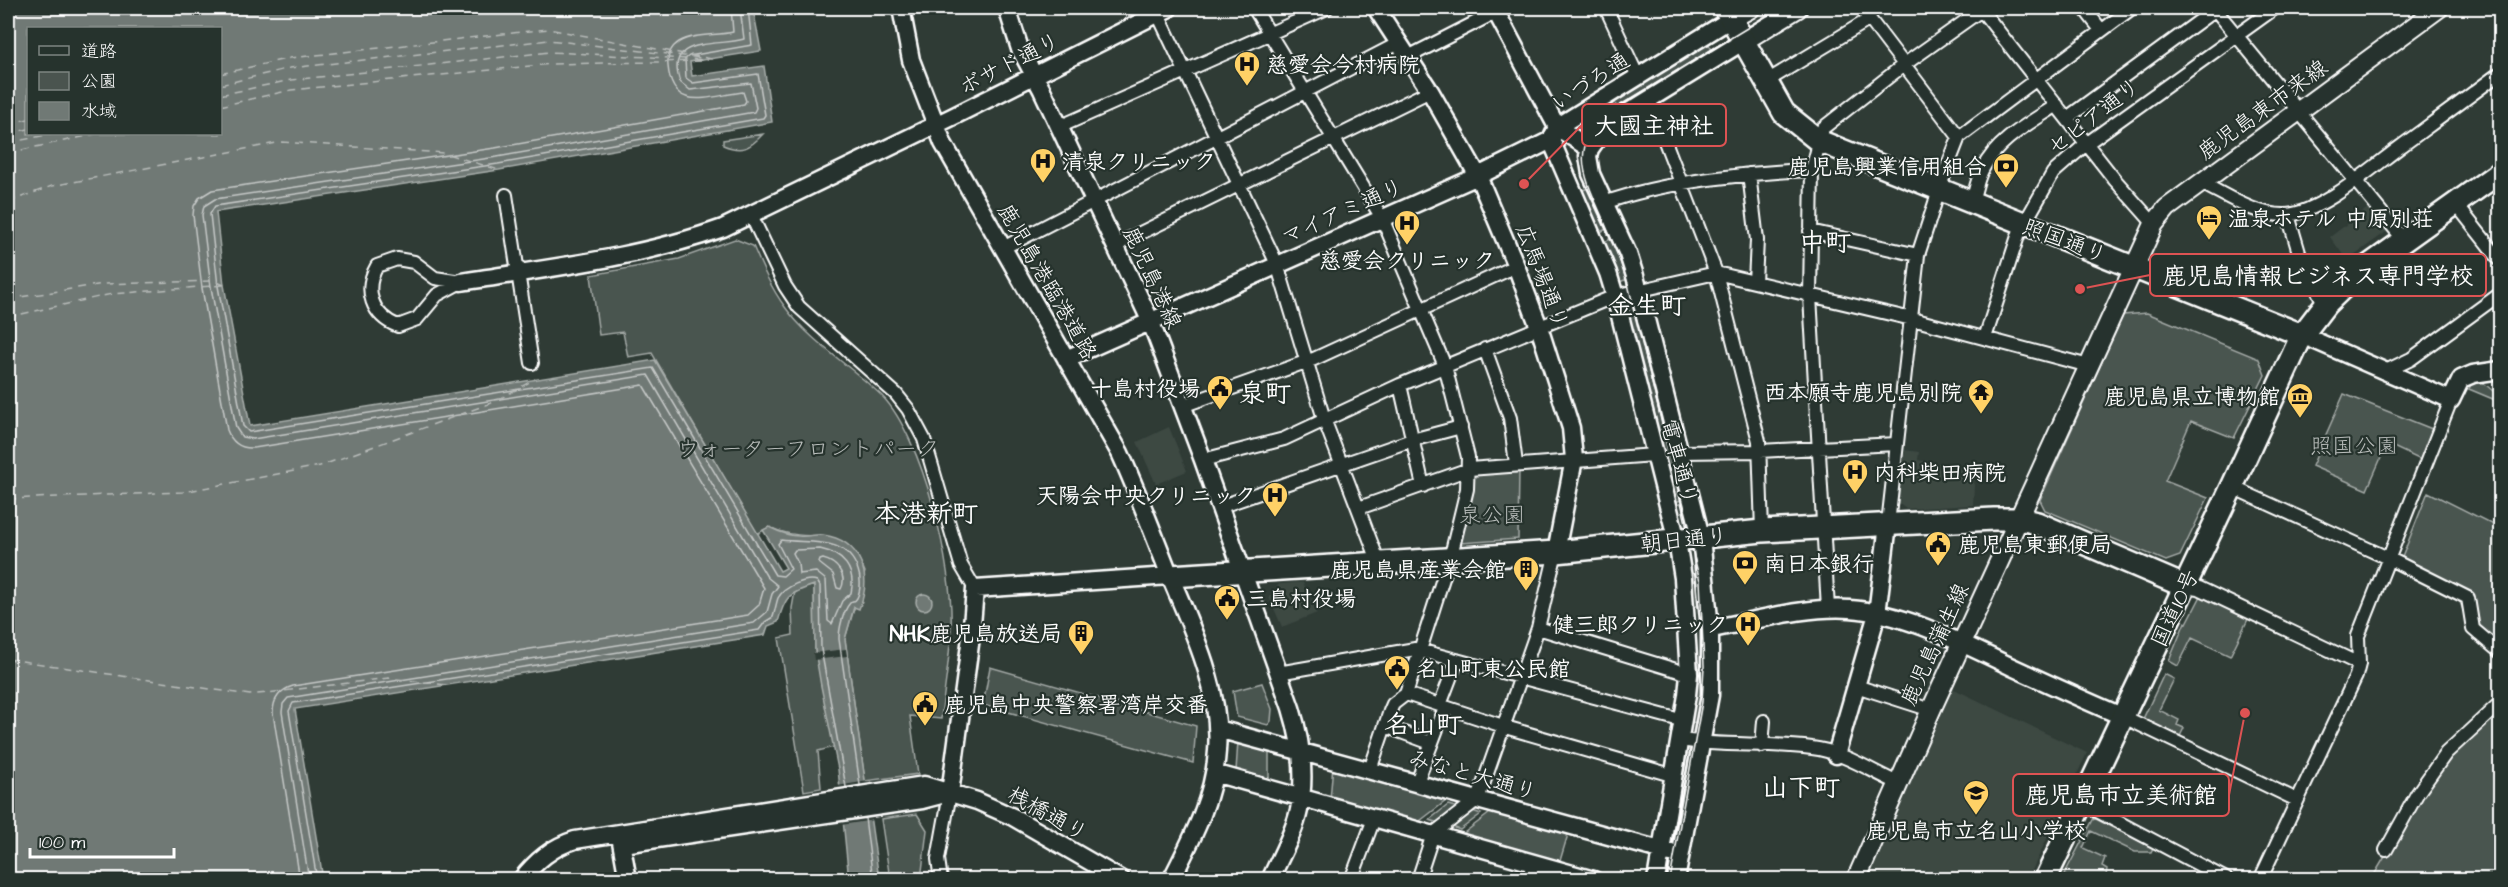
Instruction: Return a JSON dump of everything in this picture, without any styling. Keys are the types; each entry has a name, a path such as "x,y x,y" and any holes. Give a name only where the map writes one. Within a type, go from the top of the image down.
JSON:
{"highway":[{"name":"照国通り","path":"1728,13 1784,113 1819,141 2302,335"},
{"name":"国道10号","path":"2045,879 2124,717 2302,335 2325,305 2357,274 2500,172"},
{"name":"朝日通り","path":"1170,576 1556,552 1762,531 2020,519 2037,523 2184,586"}],"main road":[{"path":"1728,13 1751,8"},
{"path":"1744,41 1798,8"},
{"name":"鹿児島東市来線","path":"2133,266 2154,224 2167,208 2439,8"},
{"name":"鹿児島蒲生線","path":"1856,879 2133,266"}],"street":[{"name":"鹿児島港臨港道路","path":"901,8 911,60 934,125 1120,453 1207,669 1218,729 1214,773 1198,825 1171,879"},
{"name":"鹿児島港線","path":"1006,8 1015,37 1150,320 1203,460 1295,720 1300,750 1299,811 1270,879"},
{"path":"1254,8 1382,218 1444,366 1461,427 1469,468 1467,489 1450,559 1406,694 1393,704 1370,770"},
{"path":"1059,127 1327,8"},
{"name":"広馬場通り","path":"1376,8 1430,91 1478,176 1539,327 1571,428 1574,459 1556,552"},
{"path":"1606,8 1638,77"},
{"path":"1861,8 1959,138"},
{"path":"1828,609 1810,296 1812,170 1823,128 1982,8 2086,144 2154,224"},
{"path":"2084,8 2101,30"},
{"path":"1836,755 1877,614 1918,255 1959,138 2035,78 2132,8"},
{"path":"2067,118 2215,8 2404,240"},
{"name":"セピア通り","path":"1984,338 2019,233 2053,173 2086,144 2275,8"},
{"name":"ボサド通り","path":"460,282 657,249 712,232 934,125 1161,9"},
{"path":"1161,9 1216,137 1277,264 1324,419 1379,563"},
{"path":"1003,248 1305,91 1498,9"},
{"name":"電車通り","path":"1498,9 1554,134 1608,273 1677,541 1683,578 1689,674 1681,740 1656,879"},
{"name":"いづろ通","path":"1554,134 1728,13"},
{"path":"1767,81 1870,19"},
{"name":"いづろ通","path":"1554,134 1590,149 1604,129 1744,41"},
{"path":"2201,183 2251,208 2269,214 2288,215 2306,211 2354,181 2500,73"},
{"path":"1114,246 1430,91"},
{"path":"1649,100 1716,273 1760,451 1762,531"},
{"path":"1972,202 1982,171 1994,153 2005,141 2057,105"},
{"name":"マイアミ通り","path":"1066,359 1478,176 1554,134"},
{"name":"電車通り","path":"1590,149 1588,156 1591,174 1628,254 1639,289 1701,537 1710,629 1710,694 1676,879"},
{"path":"1604,203 1682,184 1749,174 1812,170"},
{"path":"1749,174 1757,240 1755,282"},
{"path":"506,195 532,363"},
{"path":"2456,204 2500,260"},
{"path":"750,215 785,286 799,307 896,394 908,409 924,439 961,565 975,589 971,637 950,793 938,859 941,879"},
{"path":"2288,215 2300,256 2325,305"},
{"path":"1810,231 1918,255"},
{"path":"397,259 414,262 435,278 460,282 436,295 417,319 398,326 381,318 376,310 369,286 371,276 377,266 397,259"},
{"path":"1182,406 1305,362 1516,266"},
{"path":"1203,460 1284,439 1400,385 1615,296 1716,273 1910,319 2089,366"},
{"path":"2386,371 2411,359 2500,294"},
{"name":"照国通り","path":"2302,335 2451,400"},
{"path":"1485,349 1510,418 1516,464"},
{"path":"2260,879 2295,810 2297,800 2356,676 2359,664 2358,636 2451,400 2461,379 2473,374 2500,370"},
{"path":"1400,385 1423,486"},
{"path":"1219,507 1412,440 1461,427"},
{"path":"1680,452 1760,451 1896,444"},
{"path":"1359,508 1469,468 1654,455"},
{"path":"2232,487 2390,559 2468,598 2473,628 2500,652"},
{"path":"1418,879 1433,834 1478,799 1538,628 1556,552"},
{"path":"975,589 1170,576"},
{"path":"2184,586 2199,588 2359,664"},
{"path":"1710,629 1828,609 1895,618 1961,643 2124,717 2297,800"},
{"path":"1538,628 1689,674"},
{"path":"1278,673 1415,649 1684,721"},
{"path":"1417,782 1457,660"},
{"path":"1856,687 1931,710"},
{"path":"1406,694 1504,727 1675,776"},
{"path":"2386,850 2416,794 2446,753 2500,703"},
{"path":"1762,746 1764,721"},
{"path":"1385,726 1431,743"},
{"name":"みなと大通り","path":"1218,729 1680,855"},
{"path":"1681,740 1702,744 1814,748 1836,755 1898,783"},
{"path":"1214,773 1594,879"},
{"path":"521,879 533,864 563,844 621,838 878,799 922,800 950,793"},
{"name":"桟橋通り","path":"950,793 977,801 1013,817 1122,879"},
{"path":"2082,802 2228,879"},
{"path":"1352,879 1374,816"},
{"path":"621,838 628,879"},
{"path":"1528,879 1534,862"}],"shaded area":[{"path":"2369,207 2389,230 2347,260 2330,237"},
{"path":"1169,427 1187,471 1156,484 1137,442"},
{"path":"1905,450 1919,452 1918,460 1975,469 1973,505 1906,509 1898,503"},
{"path":"1303,582 1317,613 1282,627 1269,597 1279,584"},
{"name":"鹿児島市立名山小学校","path":"1952,688 2087,753 2028,879 1867,879"}],"green space":[{"path":"1707,42 1713,51 1618,109 1613,100"},
{"path":"763,134 745,148 735,149 723,145 723,140"},
{"path":"1590,187 1609,228 1600,232 1581,191"},
{"path":"1613,238 1628,279 1619,282 1604,242"},
{"name":"ウォーターフロントパーク","path":"735,239 753,246 775,292 795,320 882,396 897,416 923,472 933,506 947,573 951,603 951,628 941,719 910,716 918,774 865,781 845,639 865,572 857,556 847,546 824,537 797,535 769,527 757,534 652,353 628,357 623,332 599,335 591,275 679,259"},
{"path":"1637,313 1683,500 1673,502 1627,316"},
{"path":"2147,313 2259,359 2265,375 2234,438 2191,421 2165,481 2208,498 2180,556 2166,561 2045,510 2040,500 2123,315"},
{"path":"2479,379 2500,397 2500,402 2469,389 2473,380"},
{"name":"照国公園","path":"2344,394 2437,431 2423,461 2387,444 2367,490 2312,466"},
{"name":"泉公園","path":"1519,468 1518,539 1460,543 1474,475 1477,471"},
{"path":"2428,492 2500,528 2500,649 2470,630 2459,599 2401,560"},
{"path":"1701,574 1702,606 1692,606 1691,575"},
{"path":"814,585 815,650 834,747 818,751 821,788 804,791 779,638 793,635 792,608 795,591"},
{"path":"2202,594 2249,617 2230,656 2192,638 2178,666 2169,661 2185,622 2187,623"},
{"path":"990,667 1196,726 1193,763 983,705"},
{"path":"1695,668 1705,668 1700,723 1690,722"},
{"path":"2164,674 2174,679 2159,710 2179,720 2177,725 2184,728 2180,736 2143,719"},
{"path":"1262,683 1272,709 1271,721 1268,725 1237,717 1233,691"},
{"path":"2500,706 2500,879 2371,880 2420,798 2449,755"},
{"path":"1238,741 1269,746 1269,783 1236,771"},
{"path":"1685,750 1695,751 1686,801 1676,799"},
{"path":"1333,765 1451,797 1416,824 1330,800"},
{"path":"1448,805 1459,808 1439,823 1429,820"},
{"path":"1470,810 1481,814 1460,830 1450,826"},
{"path":"1494,810 1569,831 1559,864 1460,836"},
{"path":"917,814 927,830 921,879 890,879 881,819"},
{"path":"2094,818 2153,848 2151,852 2135,852 2091,831 2083,848 2105,858 2102,866 2107,869 2106,876 2100,876 2099,879 2072,879 2064,875"}],"water":[{"path":"8,8 753,8 761,51 690,62 692,76 764,66 772,122 499,170 216,212 224,285 250,426 655,360 780,571 786,568 763,530 769,527 791,535 820,535 836,538 855,552 860,562 864,572 863,597 859,609 854,607 845,639 879,879 852,879 848,870 838,769 815,650 814,585 789,597 778,622 768,626 765,635 295,709 323,879 8,879"},
{"path":"921,594 927,594 932,602 930,608 921,610 916,605 916,599"}],"pier":[{"path":"846,649 847,656 814,660 813,653"},
{"path":"868,781 874,820 841,825 837,786"}],"ferry route":[{"path":"222,74 290,58 548,29 717,60"},
{"path":"222,85 290,68 549,40 701,58"},
{"path":"222,95 291,80 550,52 708,60"},
{"path":"222,106 291,90 551,64 704,61"},
{"path":"8,124 27,119"},
{"path":"8,134 27,129"},
{"path":"8,143 46,135"},
{"path":"8,153 91,135"},
{"path":"8,202 52,186 282,142 444,153 499,170"},
{"path":"8,299 103,284 215,281 224,285"},
{"path":"8,317 112,294 224,285"},
{"path":"8,499 183,492 320,466 494,402 535,379"},
{"path":"8,659 250,695 389,678 446,685"}],"tram line":[{"path":"1670,880 1702,702 1704,666 1700,581 1628,284 1590,190 1584,163 1584,150 1596,125 1609,112 1780,8"}],"place":[{"name":"慈愛会今村病院","path":"1247,87"},
{"name":"清泉クリニック","path":"1043,184"},
{"name":"大國主神社","path":"1524,184"},
{"name":"鹿児島興業信用組合","path":"2006,189"},
{"name":"温泉ホテル 中原別荘","path":"2209,241"},
{"name":"慈愛会クリニック","path":"1407,246"},
{"name":"鹿児島情報ビジネス専門学校","path":"2080,289"},
{"name":"十島村役場","path":"1220,411"},
{"name":"西本願寺鹿児島別院","path":"1981,415"},
{"name":"鹿児島県立博物館","path":"2300,419"},
{"name":"内科柴田病院","path":"1855,495"},
{"name":"天陽会中央クリニック","path":"1275,518"},
{"name":"鹿児島東郵便局","path":"1938,567"},
{"name":"南日本銀行","path":"1745,586"},
{"name":"鹿児島県産業会館","path":"1526,592"},
{"name":"三島村役場","path":"1227,621"},
{"name":"健三郎クリニック","path":"1748,647"},
{"name":"NHK鹿児島放送局","path":"1081,656"},
{"name":"名山町東公民館","path":"1397,691"},
{"name":"鹿児島市立美術館","path":"2245,713"},
{"name":"鹿児島中央警察署湾岸交番","path":"925,727"},
{"name":"鹿児島市立名山小学校","path":"1976,816"}],"district":[{"name":"中町","path":"1825,242"},
{"name":"金生町","path":"1647,305"},
{"name":"泉町","path":"1265,393"},
{"name":"本港新町","path":"926,513"},
{"name":"名山町","path":"1423,724"},
{"name":"山下町","path":"1801,787"}]}
